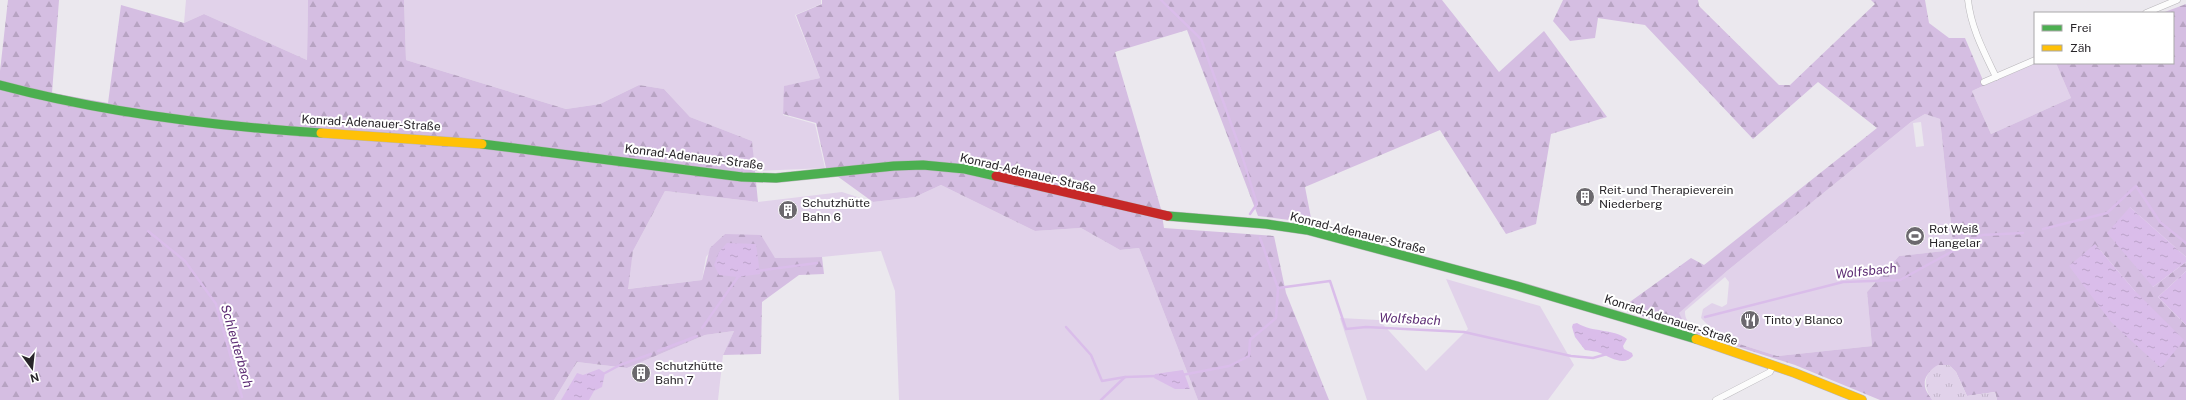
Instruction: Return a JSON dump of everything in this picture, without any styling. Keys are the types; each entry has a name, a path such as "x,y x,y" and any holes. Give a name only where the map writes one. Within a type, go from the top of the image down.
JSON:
{"street":[{"path":"1968,0 1975,31 1996,77"},
{"path":"2148,12 2177,0"},
{"path":"1984,82 2034,60"},
{"name":"Konrad-Adenauer-Straße","path":"0,85 37,95 125,112 203,123 450,140 565,153 742,177 776,178 908,165 965,169 1175,218 1266,224 1306,230 1587,306 1716,346 1862,400"},
{"path":"1716,400 1770,372 1773,366"}],"green space":[{"path":"8,0 59,0 52,93 108,103 121,5 184,23 204,14 307,60 308,0 404,0 406,60 566,109 600,104 639,85 664,89 690,117 752,141 758,202 665,191 633,251 628,289 702,280 710,248 725,234 761,235 775,258 822,257 824,274 799,275 762,302 761,354 723,355 734,331 705,335 627,368 577,362 554,400 0,400 0,71"},
{"path":"186,0 308,0 307,60 204,14 184,23"},
{"path":"404,0 821,0 821,4 795,15 820,78 785,86 783,115 815,124 825,168 754,171 752,141 690,117 664,89 639,85 600,104 566,109 406,60"},
{"path":"822,0 1442,0 1499,72 1544,31 1607,117 1551,134 1536,224 1506,234 1440,130 1305,187 1312,223 1258,216 1187,30 1115,52 1161,209 1164,228 1274,236 1286,293 1329,400 1198,400 1139,248 1120,250 1081,228 1035,231 941,185 915,197 873,202 826,168 816,123 783,114 784,86 820,78 796,15 822,4"},
{"path":"1563,0 1698,0 1699,6 1779,85 1790,85 1875,4 1871,0 1925,0 1929,23 1949,38 1965,38 1985,85 1972,91 1991,134 2071,98 2056,64 2174,64 2174,12 2165,12 2186,4 2186,257 2130,207 2153,287 2186,262 2186,271 2158,297 2186,325 2186,400 1997,400 1995,392 1967,396 1956,372 1949,365 1934,368 1926,377 1926,389 1934,400 1880,400 1795,365 1620,309 1691,258 1704,265 1877,128 1818,82 1753,139 1645,25 1598,18 1595,38 1570,41 1553,21","holes":["1925,114 1940,119 1953,244 1944,251 1899,256 1867,292 1872,346 1777,356 1686,327 1679,313 1727,271 1911,122","2095,244 2135,291 2161,368"]},
{"path":"2034,63 2056,64 2071,98 1991,134 1972,91"},
{"name":"Rot Weiß Hangelar","path":"1925,114 1940,119 1953,245 1944,251 1899,256 1867,292 1872,346 1777,356 1686,327 1678,313 1727,271 1911,122","holes":["1921,122 1924,146 1916,147 1913,123","1725,277 1729,282 1727,304 1722,307 1712,303 1703,309 1701,318 1713,330 1711,333 1694,326 1687,320 1685,311"]},
{"path":"941,185 1035,231 1081,228 1120,250 1139,248 1198,400 899,400 895,291 881,251 822,257 775,258 725,234 706,257 702,280 627,289 633,251 665,191 758,202 842,192 873,202 915,197"},
{"path":"1446,279 1540,306 1574,365 1548,400 1367,400 1340,318 1379,320 1426,371 1468,329"},
{"path":"734,331 723,355 718,400 554,400 577,362 627,368 705,335"},
{"path":"1938,365 1949,365 1956,372 1967,396 1995,392 1997,400 1932,400 1927,390 1926,380 1929,372"}],"water":[{"path":"2130,207 2186,257 2186,262 2153,287 2107,233"},
{"path":"727,243 756,244 760,274 738,277 719,275 714,265 719,252"},
{"path":"2095,244 2135,291 2184,340 2161,368 2111,322 2069,266"},
{"path":"2186,271 2186,325 2158,297"},
{"path":"1577,323 1589,328 1615,333 1627,339 1623,346 1624,349 1632,353 1633,356 1625,361 1621,361 1612,359 1598,352 1585,350 1575,337 1572,327 1573,324"},
{"path":"599,369 605,373 602,387 594,391 589,400 561,400 577,373 583,375"},
{"path":"1183,370 1190,389 1175,389 1154,378 1155,374"}],"waterway":[{"name":"Wolfsbach","path":"1161,0 1201,39 1239,146 1257,204 1250,214"},
{"name":"Wolfsbach","path":"2043,229 2107,213 2136,186 2160,222 2186,243"},
{"name":"Schleuterbach","path":"148,231 185,261 216,304 242,397"},
{"name":"Wolfsbach","path":"1705,317 1843,282 1900,280 1982,235 2023,233"},
{"name":"Wolfsbach","path":"1260,238 1278,288 1330,281 1346,329 1366,327 1464,332 1571,356 1593,358 1607,354"},
{"path":"757,271 817,263"},
{"path":"702,328 740,276"},
{"path":"1182,375 1229,366 1249,356 1250,340 1276,318 1278,288"},
{"path":"1066,327 1091,355 1102,381 1125,377 1157,376"},
{"path":"658,351 697,336"},
{"path":"605,373 620,365 651,354"},
{"path":"1101,400 1125,377"}],"traffic: fast":[{"path":"0,85 79,103 159,117 321,133"},
{"path":"482,144 742,177 776,178 894,166 923,165 965,169 996,176"},
{"path":"1168,216 1266,224 1307,230 1517,286 1696,339"}],"traffic: slow":[{"path":"321,133 482,144"},
{"path":"1696,339 1795,373 1862,400"}],"traffic: jam":[{"path":"996,176 1168,216"}],"place":[{"name":"Reit- und Therapieverein Niederberg","path":"1585,197"},
{"name":"Schutzhütte Bahn 6","path":"788,210"},
{"name":"Rot Weiß Hangelar","path":"1915,236"},
{"name":"Tinto y Blanco","path":"1750,320"},
{"name":"Schutzhütte Bahn 7","path":"641,373"}]}
